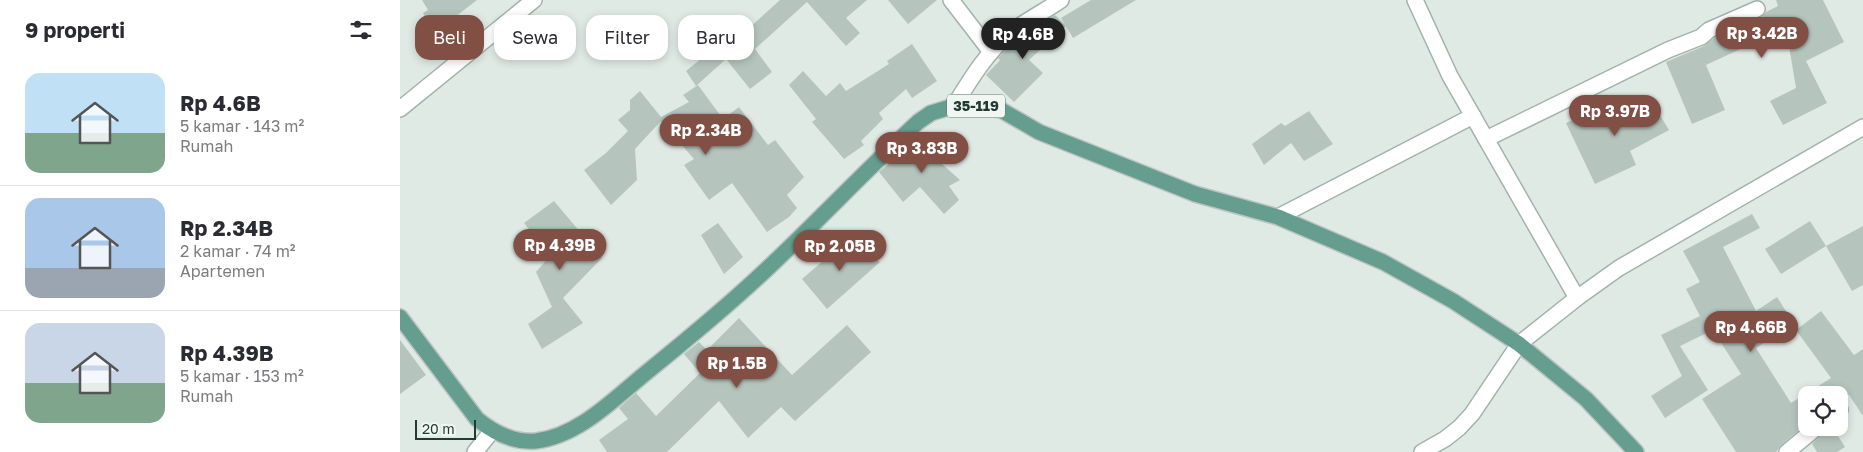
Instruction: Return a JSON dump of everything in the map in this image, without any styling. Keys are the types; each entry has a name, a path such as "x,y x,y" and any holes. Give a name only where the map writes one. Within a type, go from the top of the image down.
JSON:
{"main road":[{"name":"35-119","path":"400,317 477,418 492,431 514,439 535,441 559,435 578,425 711,319 768,268 918,122 931,113 954,106 975,106 1001,110 1039,132 1195,194 1278,217 1383,262 1453,301 1519,344 1586,399 1636,452"}],"street":[{"path":"400,109 534,0"},
{"path":"951,0 991,52"},
{"path":"954,106 991,52 1012,32 1061,0"},
{"path":"1415,0 1450,76 1577,298"},
{"path":"1486,139 1668,50 1701,37 1709,30 1757,9"},
{"path":"1278,217 1473,116"},
{"path":"1422,452 1459,428 1472,414 1519,344 1577,298 1619,268 1863,128"},
{"path":"476,452 492,431"},
{"path":"1787,452 1806,436"}],"building":[{"path":"422,0 477,0 458,15 424,15 423,13 428,10"},
{"path":"780,0 867,0 846,18 860,33 846,46 807,2 755,49 772,72 750,89 727,60 754,60 754,24"},
{"path":"888,0 937,0 908,24"},
{"path":"1091,0 1136,0 1073,38 1061,18"},
{"path":"1776,0 1823,0 1844,42 1806,61 1827,103 1783,125 1770,101 1796,88 1786,28 1706,65 1725,110 1692,124 1666,62 1704,46 1714,38 1761,18 1766,12 1778,6"},
{"path":"1055,15 1066,26 1029,60 1043,73 1014,102 986,75 1000,60 998,58 1017,39 1025,33 1027,35"},
{"path":"912,44 937,81 912,98 906,89 879,113 883,119 861,141 864,145 844,159 812,122 816,119 789,85 803,71 826,96 840,83 846,91 889,64 887,61"},
{"path":"699,60 725,60 696,86 686,71"},
{"path":"698,85 723,119 739,107 768,145 775,140 804,177 787,195 797,208 789,217 767,232 732,183 709,200 684,165 694,159 661,121 635,149 637,180 611,205 584,170 606,153 628,131 618,120 630,110 630,100 640,91 661,117 689,102 683,95"},
{"path":"1649,97 1669,130 1630,151 1636,165 1595,184 1566,123 1608,104 1614,116"},
{"path":"1309,111 1333,144 1304,161 1291,143 1264,165 1252,144 1281,123 1285,126"},
{"path":"925,132 948,158 942,164 960,180 949,186 959,200 944,214 920,187 903,202 879,172"},
{"path":"554,201 602,258 563,298 583,323 542,349 528,324 552,307 536,272 550,256 524,223"},
{"path":"1752,214 1760,228 1723,247 1756,311 1777,297 1794,324 1756,348 1791,403 1798,399 1798,431 1781,445 1776,452 1736,452 1702,399 1741,374 1713,330 1680,346 1708,390 1665,418 1651,396 1682,376 1661,335 1700,316 1686,289 1700,282 1683,251"},
{"path":"1810,221 1826,246 1781,274 1765,249"},
{"path":"718,223 743,257 724,274 701,235"},
{"path":"1863,226 1863,285 1852,291 1826,246"},
{"path":"851,237 880,262 827,309 802,279"},
{"path":"1821,311 1854,355 1863,349 1863,416 1849,395 1848,386 1818,386 1831,378 1796,330"},
{"path":"739,318 792,375 847,325 871,352 795,421 781,407 748,438 719,401 667,452 607,452 599,440 628,419 619,408 636,393 656,416 700,373 684,354 699,342 707,350"},
{"path":"400,340 426,375 400,394"},
{"path":"1820,436 1838,436 1845,447 1837,452 1817,452 1812,444"}]}
